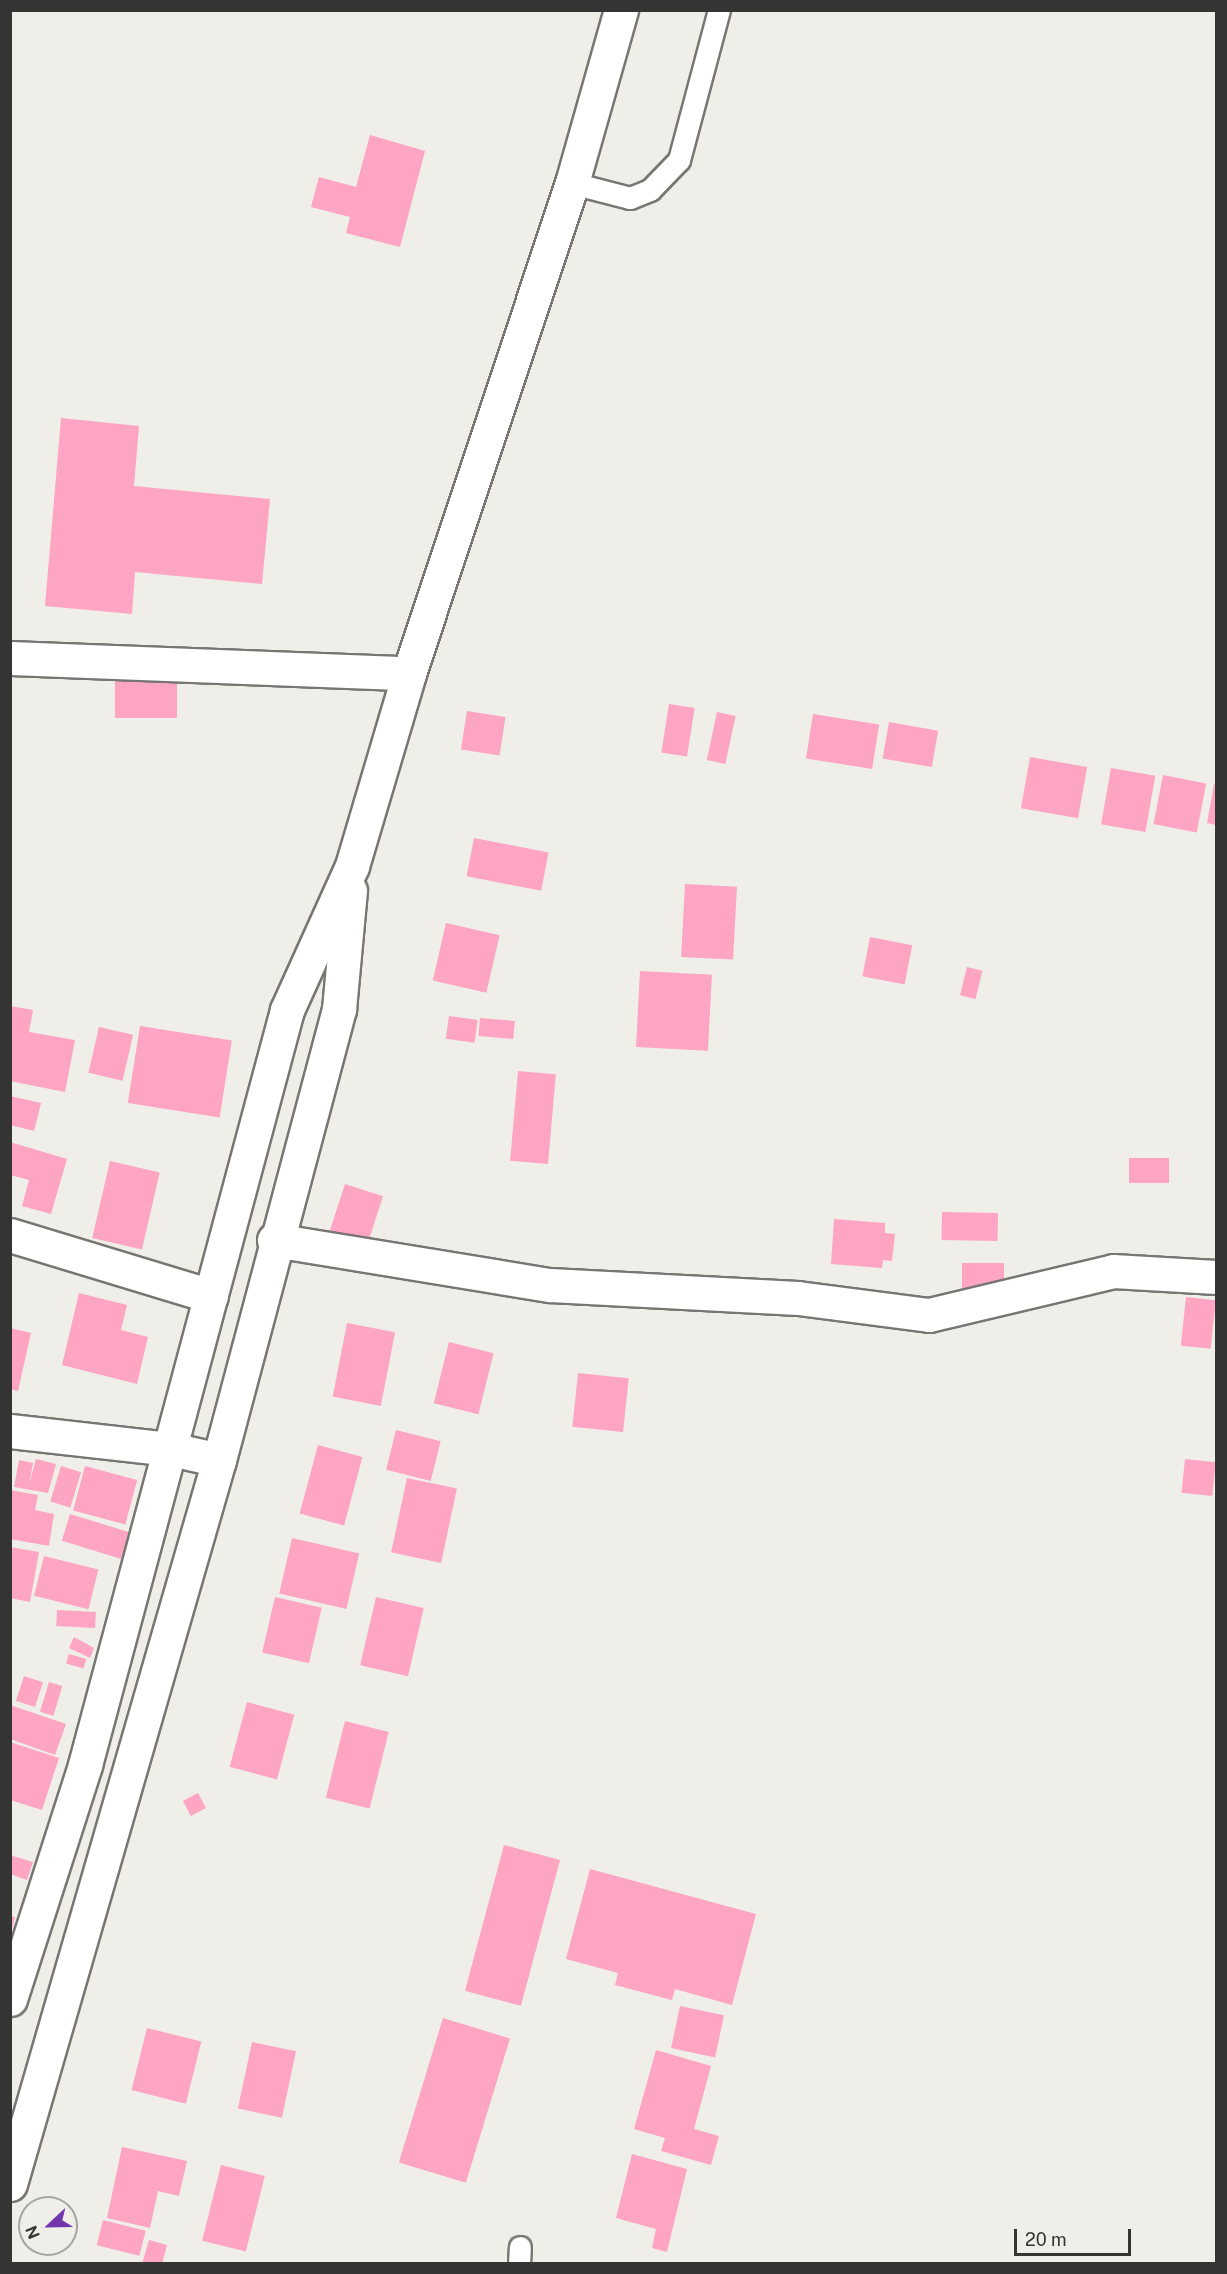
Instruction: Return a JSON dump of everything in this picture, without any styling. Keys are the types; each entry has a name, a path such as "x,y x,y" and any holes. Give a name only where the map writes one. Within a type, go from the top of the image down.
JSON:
{"street":[{"path":"10,1999 85,1765 287,1010 352,866 409,673 572,183 621,10"},
{"path":"10,658 409,673"},
{"path":"10,2184 219,1460 274,1240 339,1009 352,866"},
{"path":"10,1235 212,1296"},
{"path":"274,1240 550,1285 798,1298 929,1315 1113,1271 1216,1277"},
{"path":"10,1431 171,1449 219,1460"}],"lane":[{"path":"572,183 630,198 650,190 679,160 719,10"}],"building":[{"path":"370,135 425,151 400,247 346,233 350,217 311,207 319,177 356,187"},
{"path":"61,418 139,426 134,486 270,499 262,584 135,572 132,614 45,606"},
{"path":"115,669 177,669 177,718 115,718"},
{"path":"669,704 695,708 687,756 661,752"},
{"path":"467,711 506,717 499,756 461,750"},
{"path":"717,712 736,716 725,764 707,760"},
{"path":"813,714 879,724 872,769 806,758"},
{"path":"889,722 938,731 932,767 883,758"},
{"path":"1030,757 1087,767 1078,818 1021,808"},
{"path":"1111,768 1155,776 1145,832 1101,824"},
{"path":"1163,775 1206,783 1197,832 1153,824"},
{"path":"1214,784 1216,785 1216,825 1207,823"},
{"path":"474,838 549,853 541,891 467,876"},
{"path":"685,884 737,887 733,960 681,957"},
{"path":"446,923 500,935 486,993 433,980"},
{"path":"870,937 912,945 905,984 862,976"},
{"path":"967,967 983,971 976,999 960,995"},
{"path":"640,971 712,975 708,1051 636,1047"},
{"path":"10,1006 33,1010 29,1032 75,1040 65,1092 10,1081"},
{"path":"449,1016 478,1020 475,1043 446,1039"},
{"path":"480,1018 515,1021 513,1039 478,1036"},
{"path":"140,1026 232,1041 220,1118 128,1103"},
{"path":"99,1027 133,1035 123,1081 88,1073"},
{"path":"518,1071 556,1074 548,1164 510,1161"},
{"path":"10,1096 41,1103 34,1131 10,1125"},
{"path":"10,1142 67,1159 51,1214 22,1206 29,1180 10,1175"},
{"path":"1129,1158 1169,1158 1169,1183 1129,1183"},
{"path":"110,1161 160,1172 142,1249 92,1238"},
{"path":"345,1184 383,1196 367,1245 329,1233"},
{"path":"942,1212 998,1213 998,1241 942,1240"},
{"path":"834,1219 885,1223 885,1233 895,1234 892,1261 883,1260 882,1268 831,1264"},
{"path":"962,1263 1004,1263 1004,1293 962,1293"},
{"path":"79,1293 127,1305 121,1330 148,1337 137,1384 62,1365"},
{"path":"1186,1297 1216,1300 1211,1349 1181,1346"},
{"path":"347,1323 395,1332 381,1406 333,1397"},
{"path":"10,1328 31,1333 18,1391 10,1389"},
{"path":"449,1342 494,1353 478,1414 434,1403"},
{"path":"578,1373 629,1378 623,1432 572,1427"},
{"path":"396,1430 441,1441 431,1481 386,1470"},
{"path":"318,1445 362,1457 344,1525 300,1514"},
{"path":"36,1459 56,1464 48,1493 14,1487 19,1460 33,1463 29,1485"},
{"path":"1185,1459 1216,1462 1212,1496 1181,1493"},
{"path":"61,1466 81,1472 70,1508 50,1501"},
{"path":"85,1466 137,1480 125,1524 73,1510"},
{"path":"407,1478 457,1489 441,1563 391,1552"},
{"path":"10,1490 38,1495 35,1510 54,1514 49,1546 10,1539"},
{"path":"70,1514 129,1532 121,1559 62,1541"},
{"path":"292,1538 359,1554 346,1609 279,1594"},
{"path":"10,1547 39,1552 30,1602 10,1598"},
{"path":"44,1556 98,1570 88,1609 34,1596"},
{"path":"275,1597 322,1608 309,1663 262,1653"},
{"path":"376,1597 424,1608 408,1676 360,1665"},
{"path":"57,1610 96,1612 95,1628 56,1626"},
{"path":"74,1637 94,1648 90,1658 69,1648"},
{"path":"69,1654 86,1659 84,1669 66,1664"},
{"path":"24,1676 43,1682 35,1707 16,1701"},
{"path":"49,1682 62,1686 53,1716 40,1712"},
{"path":"247,1702 294,1715 277,1779 230,1767"},
{"path":"10,1705 66,1724 55,1755 10,1739"},
{"path":"345,1721 389,1732 370,1809 326,1798"},
{"path":"10,1742 59,1758 42,1810 10,1800"},
{"path":"198,1793 206,1808 191,1816 183,1801"},
{"path":"504,1845 560,1860 521,2006 465,1991"},
{"path":"10,1855 33,1862 27,1880 10,1874"},
{"path":"590,1869 756,1914 732,2005 675,1989 672,2000 615,1985 618,1973 566,1959"},
{"path":"10,1916 15,1917 11,1934 10,1933"},
{"path":"680,2006 724,2015 715,2057 671,2048"},
{"path":"443,2018 510,2038 466,2183 399,2162"},
{"path":"147,2028 201,2042 186,2104 132,2090"},
{"path":"252,2042 296,2051 282,2118 238,2109"},
{"path":"656,2050 711,2066 694,2129 719,2136 711,2165 661,2151 665,2138 634,2129"},
{"path":"122,2147 187,2161 179,2196 158,2191 150,2228 107,2218"},
{"path":"632,2154 687,2169 667,2252 652,2248 656,2229 616,2218"},
{"path":"221,2165 265,2176 246,2252 202,2241"},
{"path":"103,2220 146,2231 139,2256 97,2245"},
{"path":"149,2240 167,2245 162,2264 142,2264"}]}
